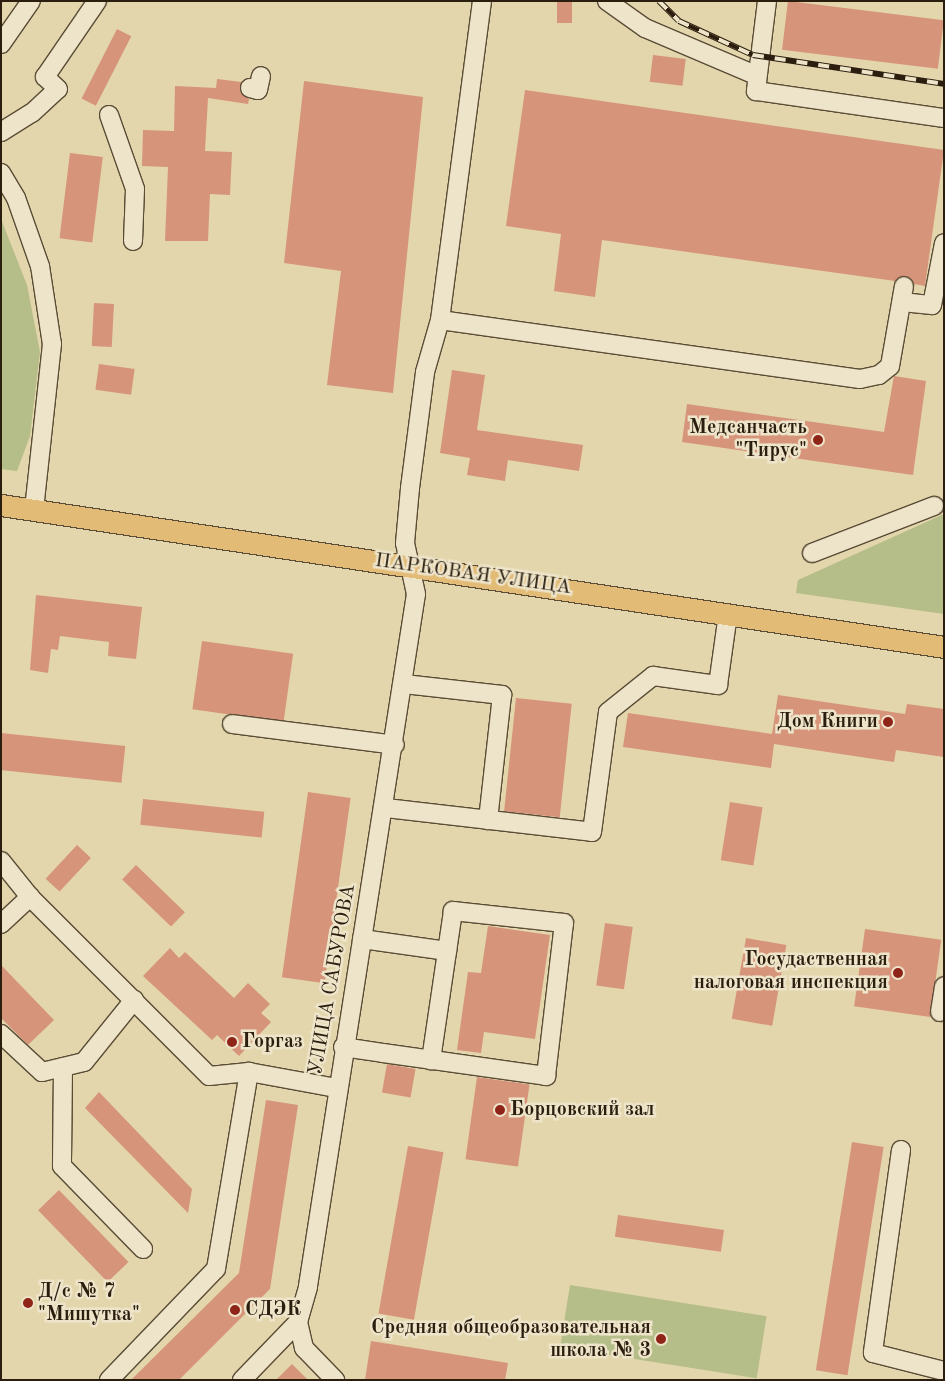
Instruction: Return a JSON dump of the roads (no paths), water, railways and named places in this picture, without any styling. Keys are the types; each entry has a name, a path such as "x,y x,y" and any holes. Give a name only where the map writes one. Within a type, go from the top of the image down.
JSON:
{"main road":[{"name":"ПАРКОВАЯ УЛИЦА","path":"1,505 944,647"}],"street":[{"path":"1,44 31,1"},
{"path":"1,132 32,113 58,89 45,77 97,1"},
{"name":"УЛИЦА САБУРОВА","path":"242,1380 298,1322 308,1286 336,1088 386,808 404,684 416,594 412,566 405,543 410,488 425,372 440,320 482,1"},
{"path":"607,1 644,28 756,75"},
{"path":"766,1 756,75 756,91 944,118"},
{"path":"109,115 135,189 133,241"},
{"path":"1,174 16,198 40,266 52,344 34,509"},
{"path":"440,320 860,378 879,375 890,366 903,294 932,305 944,243"},
{"path":"812,553 934,506"},
{"path":"386,808 592,832 608,712 653,676 718,685 728,614"},
{"path":"404,684 502,696 488,820"},
{"path":"232,724 395,745"},
{"path":"1,861 30,897 208,1076 249,1072 336,1088"},
{"path":"1,924 30,897"},
{"path":"343,1047 432,1060 546,1076 564,923 453,911 432,1060"},
{"path":"362,939 448,951"},
{"path":"940,1012 944,986"},
{"path":"1,1034 42,1072 84,1062 134,1000"},
{"path":"63,1067 62,1166 143,1249"},
{"path":"109,1380 216,1269 249,1072"},
{"path":"901,1150 874,1353 944,1371"},
{"path":"298,1322 304,1348 335,1380"}],"railway":[{"path":"659,1 679,21 753,55 944,84"}],"place":[{"name":"Медсанчасть \"Тирус\"","path":"818,440"},
{"name":"Дом Книги","path":"888,722"},
{"name":"Госудаственная налоговая инспекция","path":"898,973"},
{"name":"Горгаз","path":"232,1042"},
{"name":"Борцовский зал","path":"500,1110"},
{"name":"Д/с № 7 \"Мишутка\"","path":"28,1303"},
{"name":"СДЭК","path":"235,1310"},
{"name":"Средняя общеобразовательная школа № 3","path":"661,1339"}]}
